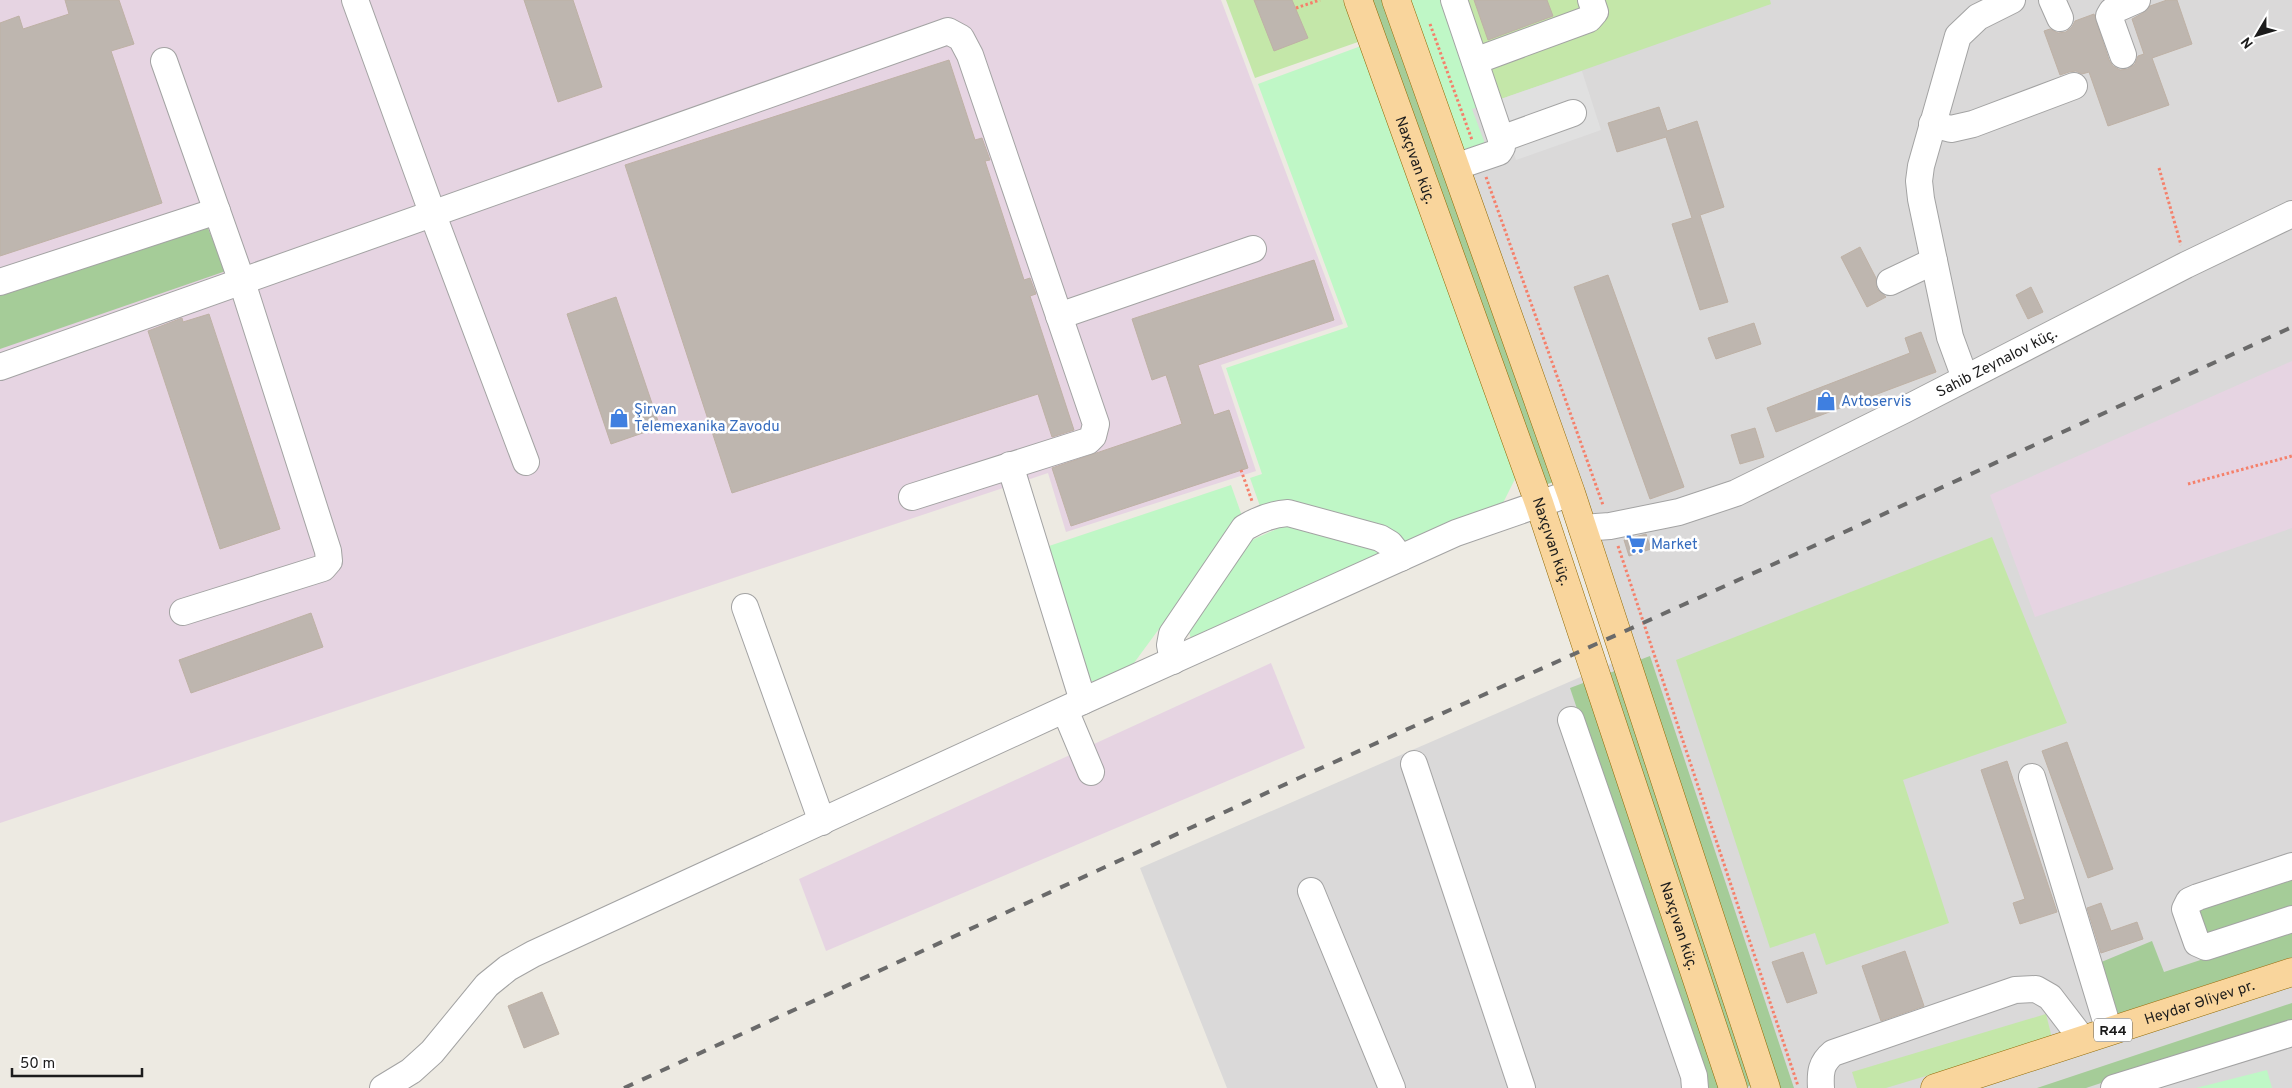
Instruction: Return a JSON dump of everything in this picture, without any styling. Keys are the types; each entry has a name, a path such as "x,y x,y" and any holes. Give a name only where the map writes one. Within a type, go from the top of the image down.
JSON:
{"main road":[{"name":"Naxçıvan küç.","path":"1358,0 1539,503 1733,1088"},
{"name":"Naxçıvan küç.","path":"1396,0 1571,493 1766,1088"},
{"name":"Heydər Əliyev pr.","path":"1935,1088 2292,972"},
{"name":"Heydər Əliyev pr.","path":"1992,1088 2292,992"}],"street":[{"path":"355,0 526,462"},
{"path":"1454,0 1501,139 1502,147 1499,152 1456,167"},
{"path":"1475,61 1589,19 1595,12 1591,0"},
{"path":"1965,378 1950,337 1919,181 1932,124 1958,36 1978,17 2012,0"},
{"path":"2122,55 2109,16 2112,11 2137,0"},
{"path":"0,367 948,31 961,38 970,55 1096,424 1093,436 1088,440 912,497"},
{"path":"164,61 242,282 326,542 329,561 323,568 183,612"},
{"path":"1932,124 1951,129 1973,124 2074,86"},
{"path":"1501,139 1573,113"},
{"path":"0,282 217,211"},
{"name":"Sahib Zeynalov küç.","path":"1582,528 1610,526 1679,512 1728,496 2186,265 2292,214"},
{"path":"1059,316 1253,249"},
{"path":"1890,282 1934,261"},
{"path":"1010,465 1091,772"},
{"path":"382,1088 411,1071 432,1052 487,986 508,968 533,954 1456,533 1571,493"},
{"path":"1174,661 1170,645 1172,634 1244,528 1259,520 1288,513 1380,538 1390,544 1401,558"},
{"path":"746,607 822,822"},
{"path":"1571,720 1694,1076 1695,1088"},
{"path":"1414,764 1522,1088"},
{"path":"2032,777 2109,1032"},
{"path":"2292,866 2188,901 2185,909 2198,944 2206,947 2292,919"},
{"path":"1311,891 1392,1088"},
{"path":"1821,1088 1820,1074 1824,1060 1833,1053 2015,990 2036,989 2050,997 2083,1040"},
{"path":"2114,1088 2292,1033"}],"path":[{"path":"1296,8 1320,0"},
{"path":"2160,168 2186,265"},
{"path":"2188,484 2292,456"},
{"path":"1241,470 1259,520"}],"shaded area":[{"name":"Şirvan Telemexanika Zavodu","path":"0,0 1221,0 1343,324 1221,365 1256,471 1066,532 1048,473 0,823"},
{"path":"1406,0 2292,0 2292,1088 1227,1088 1140,868 1636,653"},
{"path":"1582,71 1601,130 1516,160 1495,101"},
{"path":"2292,361 2292,528 2035,617 1990,495"},
{"path":"1271,663 1305,748 826,951 799,879"}],"green space":[{"path":"1226,0 1343,0 1358,42 1255,78"},
{"path":"1368,0 1385,0 1558,481 1544,485"},
{"path":"1407,0 1445,0 1484,105 1472,109 1487,149 1462,156"},
{"path":"1445,0 1770,0 1771,4 1484,105"},
{"path":"1361,46 1516,477 1502,505 1402,544 1261,509 1250,478 1262,474 1226,368 1348,327 1258,84"},
{"path":"207,226 226,271 0,349 0,293"},
{"path":"1231,485 1242,516 1131,667 1095,682 1088,680 1049,546"},
{"path":"1290,523 1378,547 1381,554 1191,639 1188,628 1243,544"},
{"path":"1992,537 2067,723 1903,780 1949,923 1826,965 1815,933 1770,948 1676,660"},
{"path":"1650,656 1794,1088 1777,1088 1634,662"},
{"path":"1621,669 1756,1084 1743,1088 1606,674"},
{"path":"1591,680 1725,1088 1705,1088 1570,688"},
{"path":"2292,879 2292,909 2207,938 2196,910"},
{"path":"2292,930 2292,957 2117,1014 2099,963 2152,941 2164,972"},
{"path":"2292,1003 2292,1020 2086,1088 2037,1088"},
{"path":"2046,1014 2052,1038 1886,1088 1857,1088 1852,1072"},
{"path":"2267,1070 2272,1088 2196,1088"}],"building":[{"path":"65,0 119,0 134,44 111,51 162,203 0,256 0,23 19,16 23,29 69,14"},
{"path":"524,0 573,0 602,87 558,102"},
{"path":"1254,0 1292,0 1308,38 1274,51"},
{"path":"1474,0 1547,0 1553,16 1488,40"},
{"path":"2167,0 2177,0 2192,44 2152,58 2169,105 2108,126 2089,72 2082,74 2076,71 2060,75 2044,31 2050,29 2058,33 2066,32 2075,21 2094,14 2109,60 2113,66 2120,70 2128,69 2135,64 2138,56 2144,54 2132,19 2143,13 2150,6"},
{"path":"949,60 975,140 982,138 990,160 985,161 1024,280 1030,278 1036,294 1030,296 1074,430 1052,437 1038,394 732,493 625,165"},
{"path":"1659,107 1667,131 1697,121 1724,207 1700,215 1728,302 1700,310 1672,224 1692,218 1666,137 1617,152 1608,123"},
{"path":"1860,247 1876,278 1877,289 1886,297 1867,307 1841,257"},
{"path":"1314,260 1334,320 1198,365 1214,415 1229,410 1248,468 1071,526 1052,468 1182,424 1166,375 1152,380 1132,319"},
{"path":"1608,275 1684,487 1650,499 1574,287"},
{"path":"2031,287 2043,312 2028,319 2016,295"},
{"path":"616,297 660,427 611,444 567,314"},
{"path":"209,314 280,529 220,549 148,331 182,318 183,322"},
{"path":"1754,323 1761,344 1716,359 1708,338"},
{"path":"1921,332 1936,372 1776,432 1767,408 1910,353 1905,338"},
{"path":"1755,428 1764,457 1740,464 1731,435"},
{"path":"1646,534 1651,549 1629,556 1624,540"},
{"path":"311,613 323,647 191,693 179,660"},
{"path":"2067,742 2113,869 2088,878 2042,751"},
{"path":"2007,761 2057,912 2020,924 2013,903 2025,899 1981,770"},
{"path":"2101,903 2111,931 2137,922 2143,939 2101,953 2087,908"},
{"path":"1905,951 1924,1006 1881,1021 1862,966"},
{"path":"1803,952 1817,993 1787,1003 1772,962"},
{"path":"542,992 559,1034 524,1048 508,1006"}],"railway":[{"path":"624,1088 1299,778 1827,540 2292,327"}],"place":[{"name":"Avtoservis","path":"1826,401"},
{"name":"Şirvan Telemexanika Zavodu","path":"619,418"},
{"name":"Market","path":"1636,544"}]}
